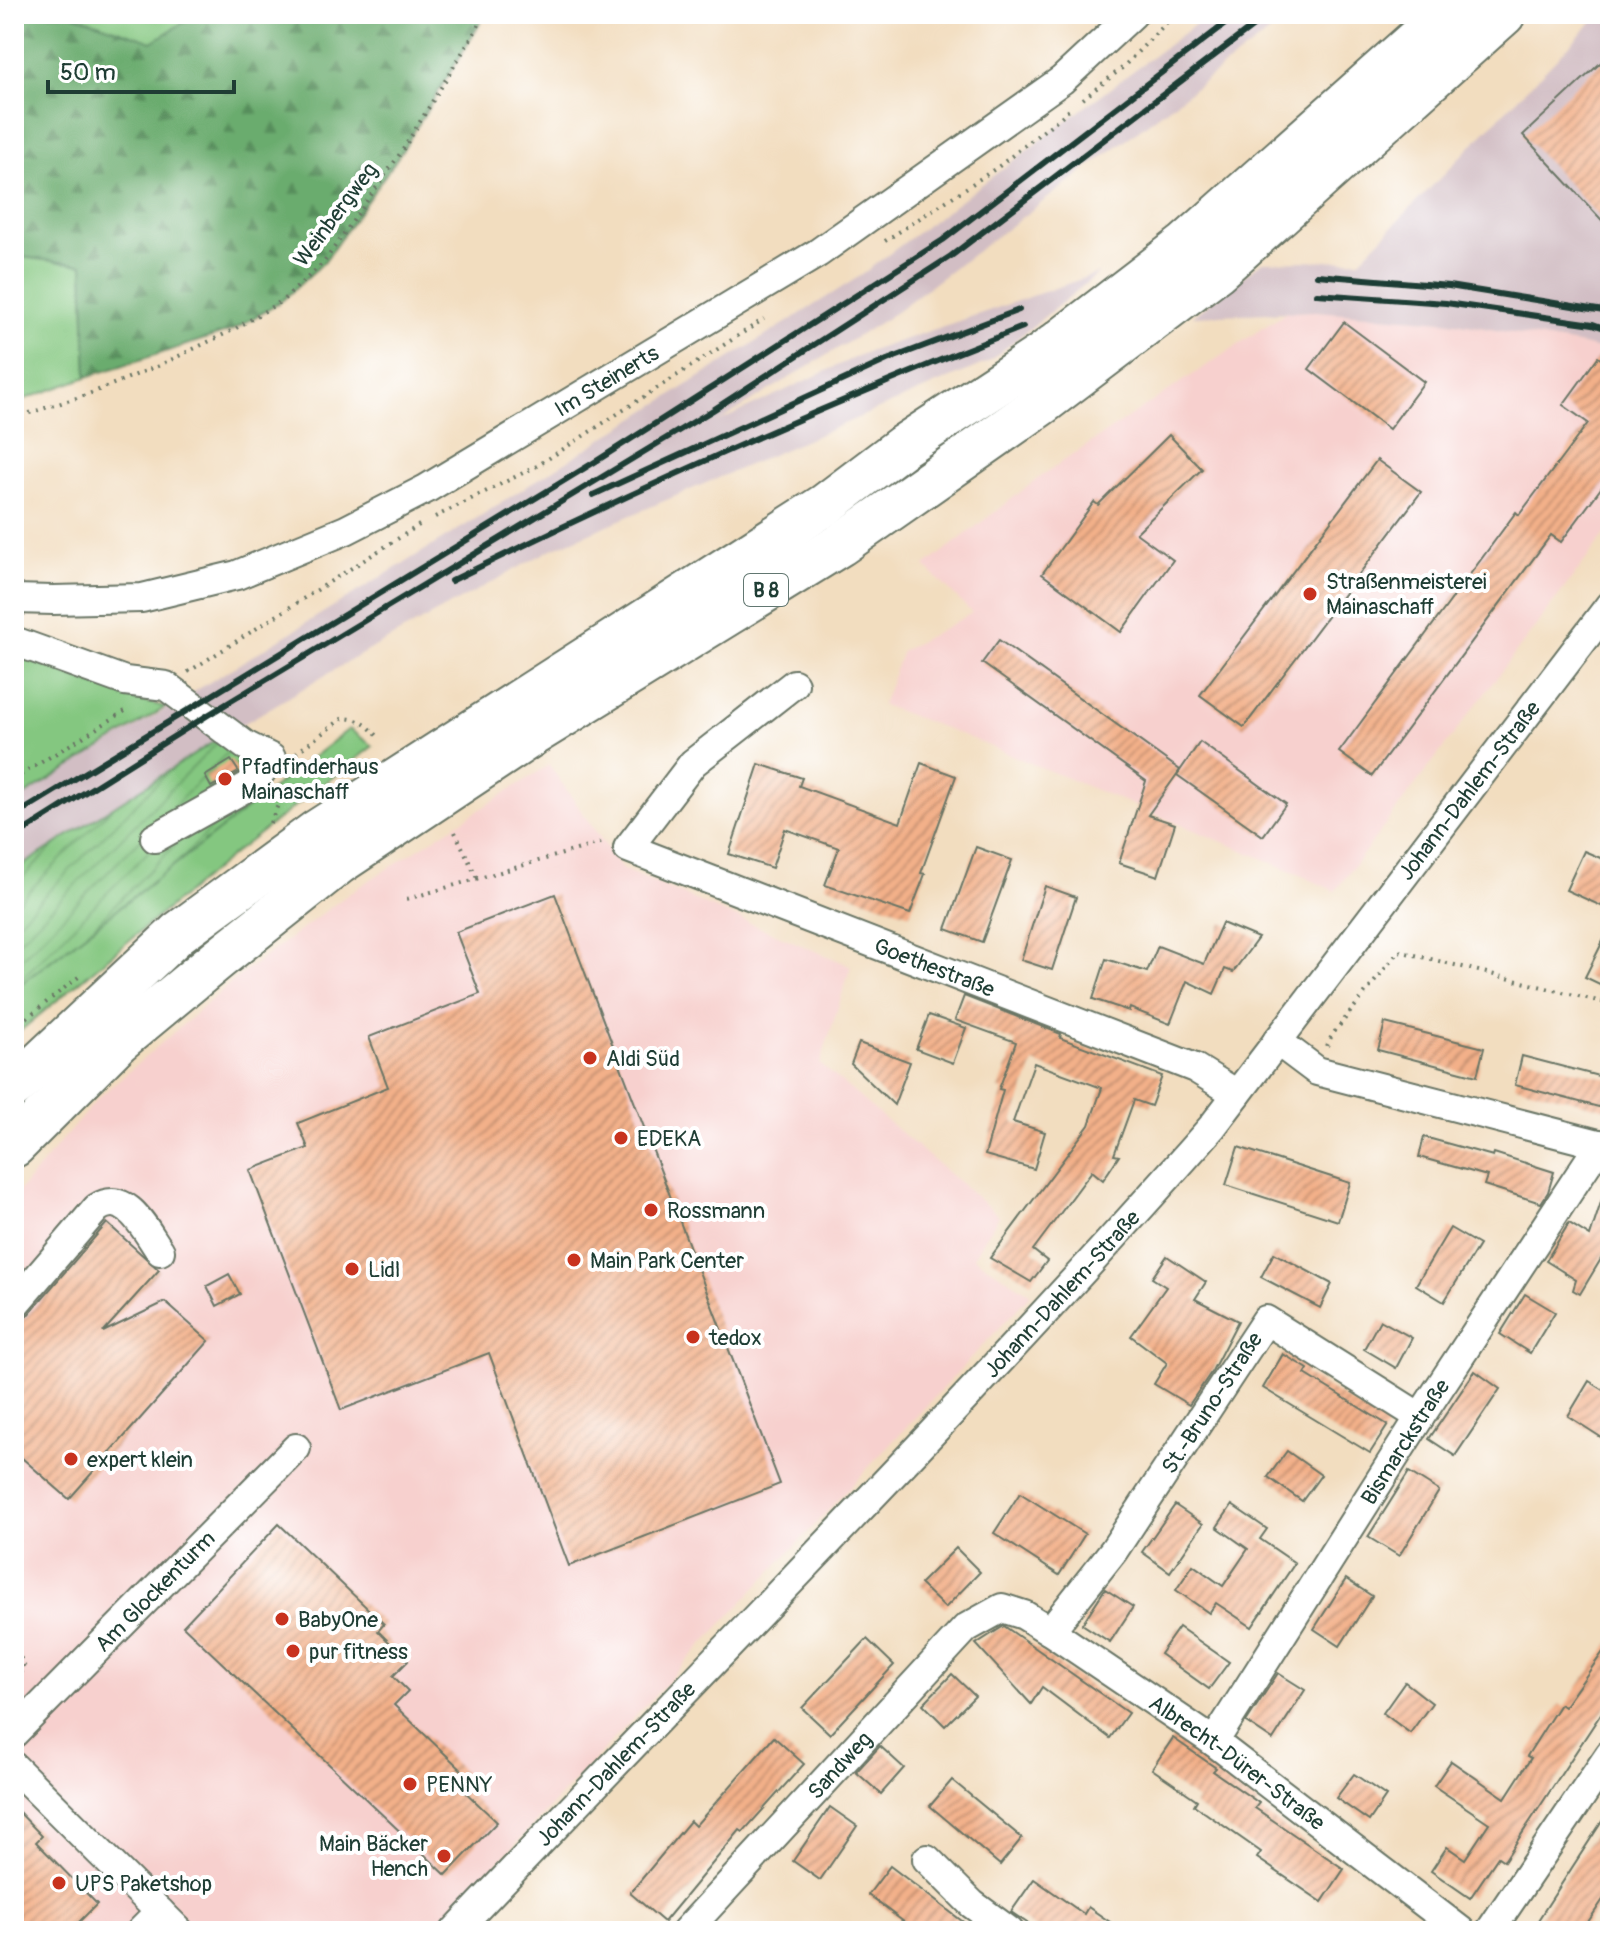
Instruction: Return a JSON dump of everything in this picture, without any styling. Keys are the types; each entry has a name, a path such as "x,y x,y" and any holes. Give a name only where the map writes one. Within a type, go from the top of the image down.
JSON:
{"highway":[{"name":"B 8","path":"14,1087 178,933 317,831 825,505 903,446 1043,354 1185,245 1445,14"},
{"name":"B 8","path":"14,1146 119,1041 339,863 532,735 840,545 1043,403 1216,272 1504,14"}],"street":[{"name":"Im Steinerts","path":"14,599 142,598 237,575 346,530 426,489 818,253 1062,80 1133,14"},
{"name":"Johann-Dahlem-Straße","path":"455,1931 863,1507 1141,1208 1237,1094 1610,605"},
{"path":"14,641 125,681 166,686 245,745 271,758 252,784 155,838"},
{"path":"628,848 693,763 794,684"},
{"name":"Goethestraße","path":"628,848 1195,1068 1237,1094"},
{"path":"1277,1041 1317,1071 1605,1146"},
{"name":"Bismarckstraße","path":"1214,1742 1420,1417 1605,1146"},
{"path":"14,1305 97,1208 107,1202 118,1201 128,1208 160,1251"},
{"name":"St.-Bruno-Straße","path":"1050,1631 1114,1550 1266,1320 1420,1417"},
{"name":"Am Glockenturm","path":"14,1733 296,1448"},
{"name":"Albrecht-Dürer-Straße","path":"1002,1608 1024,1615 1050,1631 1214,1742 1461,1931"},
{"name":"Sandweg","path":"686,1931 966,1628 1002,1608"},
{"path":"1490,1931 1610,1754"},
{"path":"14,1767 160,1925"},
{"path":"927,1859 972,1904 1009,1931"}],"path":[{"name":"Weinbergweg","path":"14,418 86,395 158,366 233,330 283,300 324,262 402,151 483,14"},
{"path":"14,779 166,686"},
{"path":"271,758 295,754 343,718 368,724 380,739"},
{"path":"455,832 478,880"},
{"path":"407,899 609,841 628,848"},
{"path":"1317,1071 1332,1035 1399,951 1610,1004"},
{"path":"14,1643 25,1668 14,1679"}],"shaded area":[{"path":"1209,14 1294,14 886,319 716,423 862,354 1099,273 988,362 550,550 351,660 218,739 14,871 14,802 466,525 857,278"},
{"path":"1600,14 1610,14 1610,352 1444,321 1316,311 1193,316 1262,262 1360,260"},
{"path":"1316,311 1444,321 1610,352 1610,528 1335,891 955,732 882,705 902,651 972,613 925,566 1044,474 1287,312"},
{"path":"549,765 622,869 851,966 820,1064 999,1216 973,1257 1031,1294 434,1931 14,1931 14,1197 98,1098 233,981 351,892"}],"green space":[{"path":"14,14 71,14 152,42 197,14 483,14 402,151 324,262 283,300 233,330 87,377 83,265 14,256"},
{"path":"71,14 197,14 152,43"},
{"path":"14,256 83,264 87,377 14,403"},
{"path":"14,654 133,699 166,707 14,802"},
{"path":"349,729 373,746 237,851 14,1036 14,989"},
{"path":"218,739 250,762 253,804 14,989 14,871"}],"building":[{"path":"1610,54 1610,229 1523,135"},
{"path":"1344,322 1424,382 1389,429 1309,369"},
{"path":"1598,357 1610,366 1610,476 1561,542 1551,535 1372,776 1339,752 1516,512 1519,515 1588,423 1563,405"},
{"path":"1169,435 1202,469 1136,533 1173,560 1121,632 1042,574 1094,502 1098,505"},
{"name":"Straßenmeisterei Mainaschaff","path":"1377,460 1421,492 1244,727 1200,695"},
{"path":"999,640 1180,770 1148,815 1175,824 1158,876 1119,863 1146,781 982,663"},
{"path":"1200,742 1286,804 1263,836 1177,775"},
{"path":"231,760 239,772 211,787 205,776"},
{"path":"921,763 956,776 921,873 925,874 910,914 825,885 839,848 785,829 772,868 729,854 759,764 802,778 799,786 900,823"},
{"path":"976,847 1012,860 982,942 946,929"},
{"path":"1584,851 1610,862 1610,910 1566,890"},
{"path":"1045,886 1076,897 1052,970 1021,960"},
{"name":"Main Park Center","path":"555,894 780,1484 569,1566 489,1353 341,1410 250,1170 308,1148 298,1123 388,1087 369,1037 480,994 456,932"},
{"path":"1222,923 1258,938 1233,972 1225,969 1214,994 1187,981 1170,1024 1130,1008 1129,1011 1093,999 1106,959 1147,972 1158,946 1204,964"},
{"path":"1610,927 1610,989 1585,977"},
{"path":"964,996 1061,1034 1060,1038 1162,1076 1151,1106 1134,1100 1114,1155 1119,1156 1103,1180 1092,1171 1033,1250 1047,1261 1031,1282 990,1258 1089,1125 1102,1088 1034,1063 1013,1122 1045,1132 1034,1169 985,1155 1003,1090 999,1089 1016,1042 955,1020"},
{"path":"929,1015 966,1028 953,1063 916,1049"},
{"path":"1385,1023 1484,1048 1477,1076 1378,1050"},
{"path":"859,1043 910,1062 894,1105 851,1064"},
{"path":"1522,1056 1610,1079 1610,1110 1515,1085"},
{"path":"1424,1137 1493,1156 1494,1153 1554,1172 1548,1192 1541,1203 1484,1185 1487,1176 1419,1157"},
{"path":"1238,1147 1350,1183 1338,1221 1226,1185"},
{"path":"1606,1187 1610,1188 1610,1244 1580,1294 1573,1290 1576,1280 1546,1261 1569,1223 1590,1236"},
{"path":"107,1223 159,1270 103,1332 165,1302 209,1341 69,1499 14,1451 14,1326 27,1316"},
{"path":"1450,1228 1479,1245 1444,1302 1416,1285"},
{"path":"1274,1253 1332,1284 1320,1308 1261,1277"},
{"path":"1167,1256 1206,1282 1195,1299 1238,1321 1212,1371 1189,1405 1154,1384 1167,1363 1131,1336 1166,1287 1152,1278"},
{"path":"229,1274 240,1294 217,1306 207,1286"},
{"path":"1525,1294 1555,1312 1530,1353 1500,1334"},
{"path":"1380,1320 1412,1338 1396,1368 1364,1349"},
{"path":"1283,1354 1308,1369 1305,1374 1388,1425 1370,1453 1263,1388"},
{"path":"1475,1371 1500,1389 1455,1456 1429,1439"},
{"path":"1589,1381 1610,1394 1610,1443 1568,1416"},
{"path":"1287,1451 1321,1475 1302,1501 1268,1477"},
{"path":"1409,1472 1439,1491 1399,1556 1368,1537"},
{"path":"1020,1493 1085,1534 1059,1575 994,1533"},
{"path":"1175,1505 1203,1524 1170,1572 1142,1552"},
{"path":"1232,1505 1267,1529 1260,1539 1295,1563 1252,1627 1216,1603 1209,1613 1176,1590 1193,1565 1223,1586 1248,1549 1217,1527"},
{"path":"279,1524 384,1624 378,1631 408,1661 393,1676 408,1691 394,1705 467,1775 458,1785 497,1822 446,1875 183,1626"},
{"path":"956,1548 980,1572 945,1608 920,1584"},
{"path":"1346,1579 1372,1596 1340,1646 1314,1629"},
{"path":"1105,1589 1133,1607 1110,1642 1082,1624"},
{"path":"1004,1626 1128,1713 1110,1738 1042,1687 1031,1704 976,1644"},
{"path":"1179,1627 1229,1662 1209,1689 1160,1654"},
{"path":"867,1639 894,1665 830,1734 802,1708"},
{"path":"1610,1642 1610,1700 1504,1861 1498,1857 1470,1898 1431,1871 1447,1847 1465,1859 1489,1823 1434,1786 1451,1761 1505,1798 1560,1704 1564,1707"},
{"path":"1278,1673 1305,1690 1273,1740 1246,1722"},
{"path":"952,1674 975,1696 945,1726 923,1704"},
{"path":"1405,1682 1432,1703 1410,1733 1383,1713"},
{"path":"774,1737 804,1764 743,1832 740,1830 664,1922 630,1893 690,1821 695,1826"},
{"path":"1173,1738 1259,1803 1255,1808 1344,1869 1322,1902 1257,1858 1261,1852 1194,1805 1197,1800 1152,1769"},
{"path":"880,1746 904,1768 881,1794 856,1772"},
{"path":"1354,1774 1386,1796 1369,1821 1336,1798"},
{"path":"952,1780 1022,1838 1000,1865 930,1806"},
{"path":"14,1807 42,1836 36,1842 97,1904 70,1931 14,1931"},
{"path":"830,1807 857,1826 820,1880 793,1861"},
{"path":"1610,1809 1610,1889 1582,1931 1531,1931"},
{"path":"890,1866 975,1931 916,1931 868,1895"},
{"path":"1034,1879 1084,1914 1088,1907 1123,1931 1039,1931 1011,1912"}],"railway":[{"path":"14,816 598,460 943,240 1238,14"},
{"path":"14,837 208,715 713,410 951,256 1269,14"},
{"path":"1317,275 1449,286 1610,312"},
{"path":"1317,294 1446,303 1593,324 1610,330"},
{"path":"593,495 887,360 1019,310"},
{"path":"451,581 734,448 1023,327"}],"place":[{"name":"Straßenmeisterei Mainaschaff","path":"1310,594"},
{"name":"Pfadfinderhaus Mainaschaff","path":"225,779"},
{"name":"Aldi Süd","path":"590,1058"},
{"name":"EDEKA","path":"621,1138"},
{"name":"Rossmann","path":"651,1210"},
{"name":"Main Park Center","path":"574,1260"},
{"name":"Lidl","path":"352,1269"},
{"name":"tedox","path":"693,1337"},
{"name":"expert klein","path":"71,1459"},
{"name":"BabyOne","path":"282,1619"},
{"name":"pur fitness","path":"293,1651"},
{"name":"PENNY","path":"410,1784"},
{"name":"Main Bäcker Hench","path":"444,1856"},
{"name":"UPS Paketshop","path":"59,1883"}]}
